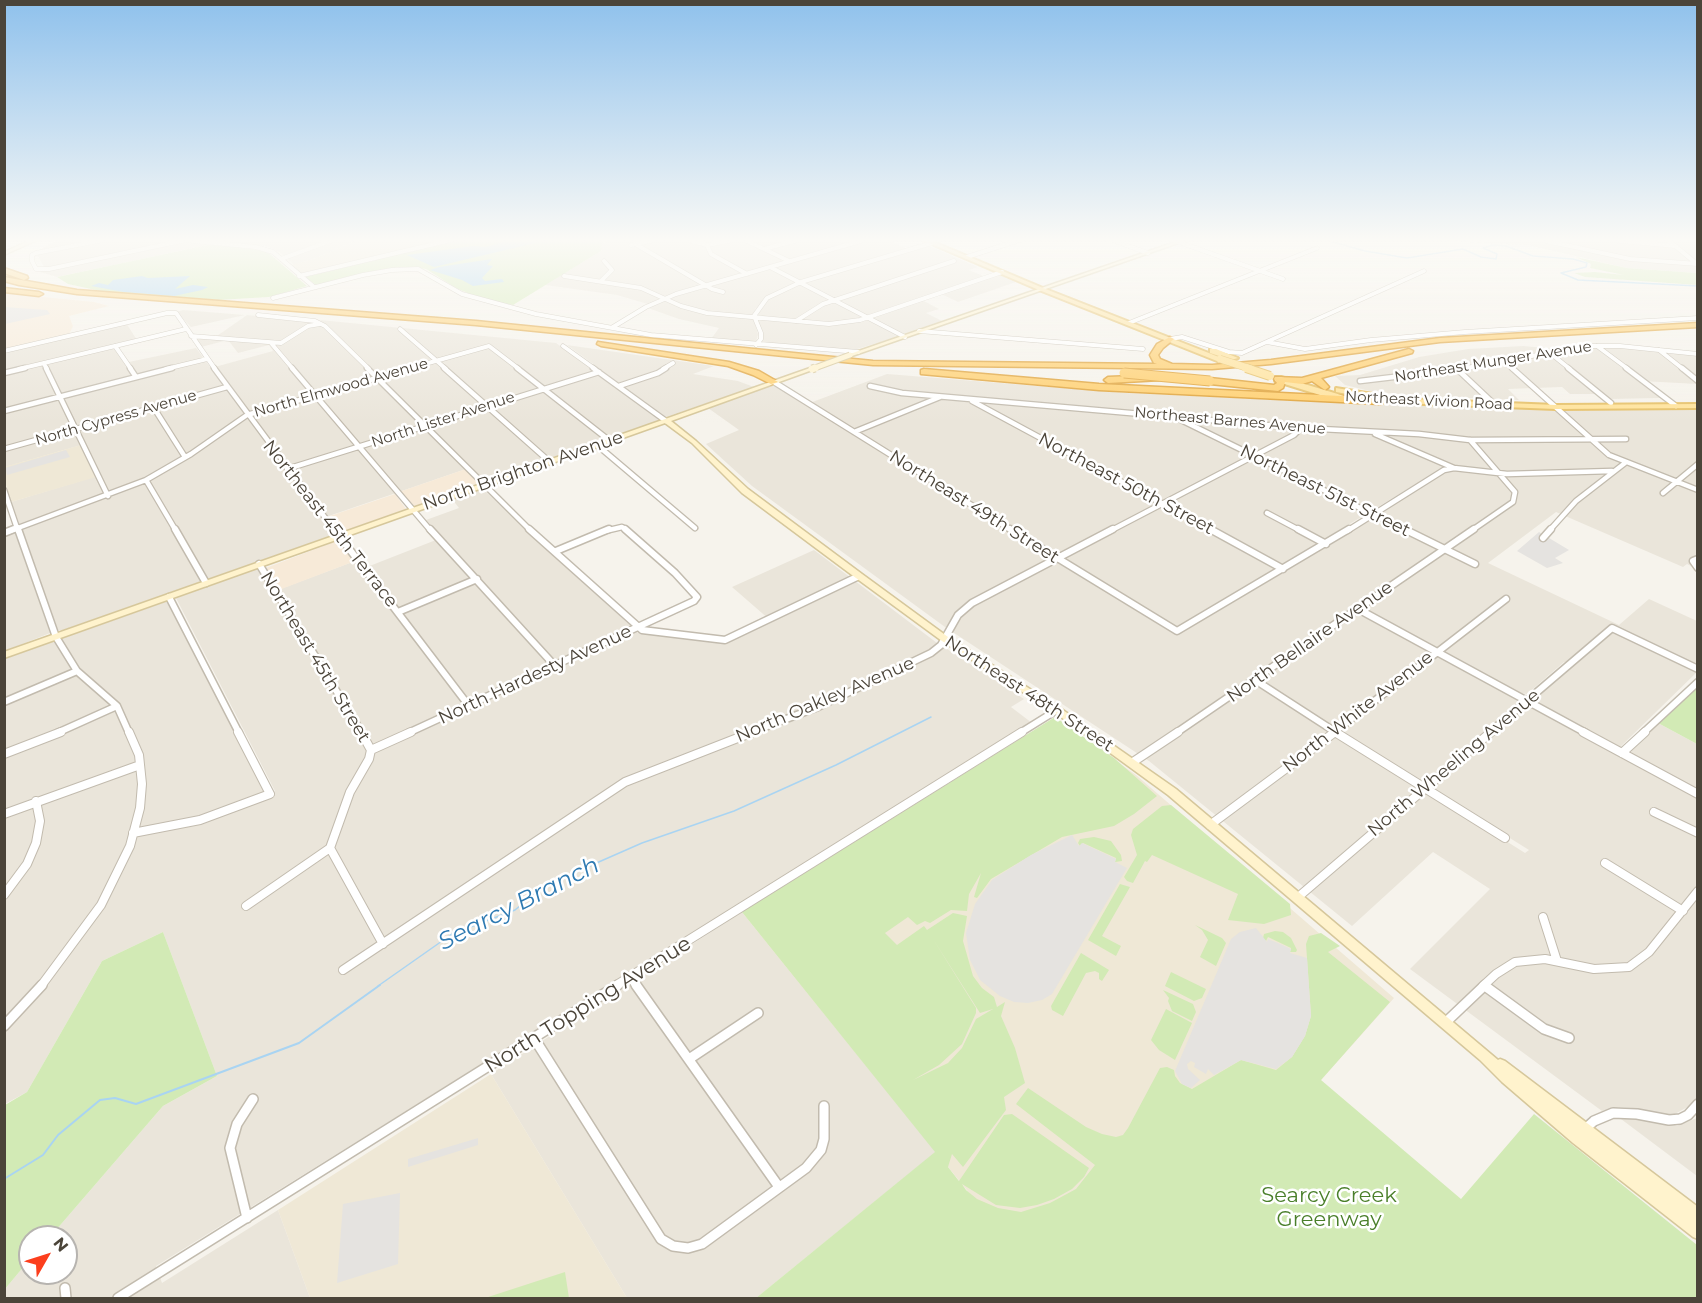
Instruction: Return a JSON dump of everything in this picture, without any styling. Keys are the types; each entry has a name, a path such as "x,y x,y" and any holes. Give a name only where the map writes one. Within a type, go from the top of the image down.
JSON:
{"highway":[{"path":"154,301 474,328 771,359 1100,387 1381,399"},
{"path":"165,301 651,335"},
{"path":"476,324 873,363 1185,367 1271,362 1440,339 1698,325"},
{"path":"1011,379 1121,380 1206,376 1389,350 1698,330"},
{"path":"553,336 729,364 774,382"},
{"path":"1170,339 1156,349 1154,357 1166,364 1185,367"},
{"path":"1276,376 1302,381 1397,353 1428,347"},
{"path":"1022,366 1124,373 1272,388 1324,390 1381,399"},
{"path":"1272,388 1280,386 1281,383 1276,376"},
{"path":"1317,376 1316,380 1324,390"}],"main road":[{"name":"North Brighton Avenue","path":"4,655 1007,301"},
{"name":"Northeast Vivion Road","path":"1072,301 1220,359 1324,390"},
{"name":"Northeast Vivion Road","path":"1170,339 1234,358 1276,376"},
{"name":"Northeast Vivion Road","path":"1302,381 1324,390"},
{"name":"Northeast Vivion Road","path":"1381,399 1554,405 1673,404"},
{"name":"Northeast Vivion Road","path":"1381,399 1554,405 1698,404"},
{"name":"Northeast 48th Street","path":"666,421 694,442 745,491 945,639 1057,710 1132,762 1485,1056 1507,1078 1581,1134 1698,1216"},
{"name":"Northeast 48th Street","path":"1581,1134 1698,1232"}],"street":[{"path":"480,301 536,314 651,335 858,352"},
{"path":"613,328 659,301"},
{"path":"672,301 697,311 722,315 768,317 829,324 867,318 917,301"},
{"path":"756,345 761,339 761,333 754,316 763,301"},
{"path":"796,321 814,308 831,301"},
{"path":"835,301 904,336"},
{"path":"1129,323 1184,301"},
{"path":"1170,339 1182,337 1237,353 1358,301"},
{"name":"Northeast 45th Terrace","path":"4,351 172,312 176,314 287,469 469,706"},
{"path":"258,315 315,321 331,331 532,532 556,551 638,628 725,640 859,576"},
{"path":"1267,342 1305,349 1453,333 1698,318"},
{"path":"191,336 271,343 284,342 308,326 321,324"},
{"path":"4,374 186,329"},
{"path":"400,329 550,462"},
{"path":"919,331 1143,349"},
{"path":"271,343 412,510 555,666"},
{"path":"115,346 136,377"},
{"name":"North Elmwood Avenue","path":"4,533 146,480 247,415 489,346 543,388"},
{"name":"Northeast 48th Street","path":"563,346 666,421"},
{"path":"1597,346 1673,404"},
{"name":"Northeast Munger Avenue","path":"1360,381 1458,370 1597,346 1698,354"},
{"path":"1659,350 1698,381"},
{"path":"1550,353 1611,403"},
{"path":"4,411 207,359"},
{"path":"1505,362 1609,455 1698,490"},
{"path":"619,387 658,373 672,363"},
{"path":"44,364 108,496"},
{"path":"1458,370 1492,402"},
{"name":"North Lister Avenue","path":"287,469 599,372"},
{"name":"Northeast 49th Street","path":"774,382 1109,591 1176,630 1181,630 1282,569"},
{"name":"Northeast Barnes Avenue","path":"870,386 884,391 969,399 1301,428 1419,434 1470,440 1626,439"},
{"name":"North Cypress Avenue","path":"4,449 227,387"},
{"path":"543,388 610,441"},
{"path":"854,432 941,396"},
{"name":"Northeast 50th Street","path":"969,399 1282,569"},
{"path":"154,408 185,457"},
{"name":"Northeast 51st Street","path":"1175,416 1184,423 1475,564"},
{"name":"North Oakley Avenue","path":"343,970 625,782 818,707 931,653 945,639 958,615 972,603 1294,435 1301,428"},
{"path":"1374,433 1454,468 1498,474 1612,471"},
{"path":"1470,440 1498,474"},
{"path":"597,445 695,528"},
{"path":"1543,538 1576,501 1625,463"},
{"path":"1663,493 1698,464"},
{"path":"1282,569 1444,470 1454,468"},
{"name":"North Bellaire Avenue","path":"1132,762 1256,680 1515,499 1515,492 1498,474"},
{"path":"146,480 206,584"},
{"path":"4,490 56,637 77,671 117,706 140,755 140,808 124,860 93,919 50,978 4,1026"},
{"path":"1267,513 1326,544"},
{"name":"North Hardesty Avenue","path":"371,750 638,628 694,601 697,597 675,573 618,526 556,551"},
{"name":"Northeast 45th Street","path":"259,564 347,706 371,750"},
{"path":"398,612 477,579"},
{"path":"133,833 200,820 270,794 170,597"},
{"name":"North White Avenue","path":"1210,825 1506,600"},
{"path":"1358,609 1698,794"},
{"name":"North Wheeling Avenue","path":"1297,898 1611,628 1698,669"},
{"path":"4,702 77,671"},
{"path":"1256,680 1505,838"},
{"path":"1622,753 1698,682"},
{"path":"4,754 78,725 117,706"},
{"name":"North Topping Avenue","path":"118,1299 1057,710"},
{"path":"246,906 330,848 350,792 369,759 371,750"},
{"path":"4,814 140,765"},
{"path":"4,896 27,864 36,843 40,820 36,801"},
{"path":"1654,812 1698,833"},
{"path":"330,848 383,944"},
{"path":"1605,863 1683,911"},
{"path":"1445,1023 1496,974 1515,962 1545,959 1594,969 1629,967 1649,952 1698,891"},
{"path":"1544,917 1557,961"},
{"path":"631,978 779,1187"},
{"path":"1485,986 1544,1029 1569,1038"},
{"path":"689,1059 758,1013"},
{"path":"534,1038 661,1239 666,1243 688,1248 702,1244 806,1168 821,1150 824,1139 824,1106"},
{"path":"246,1218 230,1148 237,1124 253,1100"},
{"path":"1581,1134 1594,1121 1613,1113 1637,1114 1669,1120 1680,1119 1688,1115 1698,1104"}],"shaded area":[{"path":"4,301 82,301 109,306 69,316 73,326 69,335 5,350"},
{"path":"637,301 835,301 900,336 854,350 761,343 763,336 757,319 760,308 756,308 753,317 758,334 756,343 711,339 719,328 679,319 648,308 651,305"},
{"path":"839,301 924,301 939,309 926,313 942,321 903,334"},
{"path":"4,307 47,310 50,314 5,324"},
{"path":"183,310 245,315 191,327 176,312"},
{"path":"247,315 314,321 323,326 466,469 323,518 333,533 330,536 58,630 11,502 100,475 85,444 5,467 4,374 111,348 115,348 124,363 196,348 211,368 273,351 269,345 238,353 228,340 201,347 195,338 214,338"},
{"path":"320,320 556,343 660,420 484,481"},
{"path":"126,323 137,340 5,373 4,352"},
{"path":"567,345 714,366 693,374 738,381 754,387 666,417"},
{"path":"1523,346 1557,349 1563,352 1588,347 1620,346 1697,354 1697,384 1641,381 1661,398 1609,399 1601,394 1570,394 1562,387 1508,389 1519,400 1419,396 1370,391 1345,385 1335,376 1360,375 1419,357 1468,349"},
{"path":"887,374 1126,393 1302,401 1533,409 1697,407 1697,569 1687,564 1683,567 1556,512 1488,563 1619,625 1649,599 1697,621 1697,672 1615,752 1697,798 1697,1096 1691,1105 1673,1115 1618,1107 1602,1111 1410,969 1490,889 1433,852 1352,926 1149,761 945,627 752,486 706,444 739,430 708,408 772,385 807,404","holes":["1375,432 1453,465 1455,469 1444,472 1179,633 1180,626 1446,466","1564,662 1571,667 1528,705 1481,679 1485,675 1519,693 1527,694","1256,683 1529,850 1525,853"]},
{"path":"81,445 96,477 11,502 5,482 4,467"},
{"path":"66,450 70,457 7,475 5,468"},
{"path":"466,469 478,483 414,506 399,492"},
{"path":"483,489 632,627 471,701 367,567 441,538 426,520 459,508 452,499"},
{"path":"395,494 406,509 347,530 338,531 327,517"},
{"path":"15,532 50,633 5,651 4,534"},
{"path":"1539,532 1569,550 1555,558 1563,563 1547,568 1517,551"},
{"path":"339,540 355,561 279,590 266,568"},
{"path":"814,550 937,643 929,651 895,673 928,658 944,647 1024,699 1011,707 1032,723 156,1266 162,1283 278,1210 310,1298 5,1298 5,1289 18,1273 18,1285 78,1285 78,1225 60,1225 163,1106 217,1076 163,932 102,961 27,1092 5,1104 4,659 168,601 264,790 261,794 273,794 275,791 176,598 257,569 272,592 355,561 464,705 634,632 718,641 770,620 732,587"},
{"path":"1055,718 1136,775 1394,998 1127,1298 1054,1298 742,912"},
{"path":"1658,723 1697,744 1697,792 1632,755 1631,750"},
{"path":"1072,835 1079,846 1082,843 1116,859 1115,862 1127,868 1052,994 1042,1000 1028,1003 1014,1002 1000,996 980,980 970,960 966,933 975,904 992,880 1031,855"},
{"path":"742,912 936,1152 756,1298 627,1298 491,1074"},
{"path":"1256,928 1267,942 1268,939 1291,949 1290,953 1307,958 1311,1016 1305,1036 1292,1057 1276,1069 1241,1060 1214,1075 1208,1069 1206,1074 1194,1067 1195,1063 1191,1061 1187,1064 1188,1069 1200,1080 1191,1088 1182,1084 1175,1071 1231,939 1240,932"},
{"path":"491,1074 627,1298 310,1298 278,1210"},
{"path":"1631,1117 1677,1126 1697,1118 1697,1176 1621,1119"},
{"path":"478,1138 478,1145 408,1167 408,1159"},
{"path":"400,1193 398,1264 337,1283 343,1204"}],"green space":[{"path":"493,301 520,301 513,305"},
{"path":"1697,686 1697,744 1658,723"},
{"name":"Searcy Creek Greenway","path":"1055,717 1114,758 1157,796 1114,826 1062,837 991,879 977,898 974,897 981,873 969,894 967,911 951,910 930,923 925,921 917,925 908,917 885,933 897,945 924,926 927,930 953,913 967,916 963,941 973,976 982,988 994,997 997,1007 1005,1002 1001,1016 1015,1048 1025,1083 1004,1097 1006,1110 963,1167 952,1154 948,1167 959,1181 1004,1115 1012,1114 1089,1168 1072,1189 1037,1205 1020,1208 996,1205 962,1184 966,1190 977,1199 998,1208 1021,1212 1050,1203 1076,1189 1095,1165 1016,1104 1028,1088 1086,1127 1116,1137 1123,1135 1128,1128 1160,1068 1167,1067 1174,1070 1180,1083 1192,1089 1241,1060 1276,1070 1292,1057 1305,1036 1311,1016 1306,944 1309,936 1321,933 1340,946 1328,952 1390,1002 1321,1080 1461,1199 1534,1114 1697,1245 1697,1298 756,1298 935,1152 742,912","holes":["933,939 980,1013 993,1009 976,1019 962,1048 948,1063 913,1080 939,1065 962,1044 976,1013 976,1008"]},
{"path":"1171,805 1290,904 1291,915 1264,924 1228,920 1238,894 1152,855 1147,862 1145,861 1133,883 1127,881 1124,877 1137,855 1131,835 1133,829 1162,806"},
{"path":"1094,837 1111,841 1121,855 1122,861 1115,862 1116,858 1083,843 1080,846 1078,843 1080,839"},
{"path":"1120,884 1130,887 1102,936 1121,946 1116,956 1088,940"},
{"path":"1195,925 1222,938 1226,943 1216,966 1200,957 1208,940 1202,930"},
{"path":"1275,931 1283,932 1291,938 1296,952 1290,952 1291,948 1268,937 1266,941 1263,938 1264,934"},
{"path":"163,932 217,1076 163,1106 60,1225 18,1225 18,1273 5,1289 5,1105 27,1092 102,961"},
{"path":"1081,953 1109,970 1102,981 1099,979 1099,973 1095,971 1086,973 1063,1016 1052,1010 1051,1006"},
{"path":"1171,972 1206,989 1202,998 1194,1001 1165,986"},
{"path":"1163,990 1193,1004 1196,1012 1192,1021 1172,1011 1169,998"},
{"path":"1166,1009 1192,1023 1175,1060 1159,1050 1151,1040"},
{"path":"565,1272 569,1298 485,1298"}],"waterway":[{"name":"Searcy Branch","path":"378,986 452,934 515,910 544,886 642,843 734,811 836,765 931,717"},
{"name":"Searcy Branch","path":"4,1179 43,1155 58,1135 100,1100 115,1098 136,1104 299,1043 380,985"}]}
